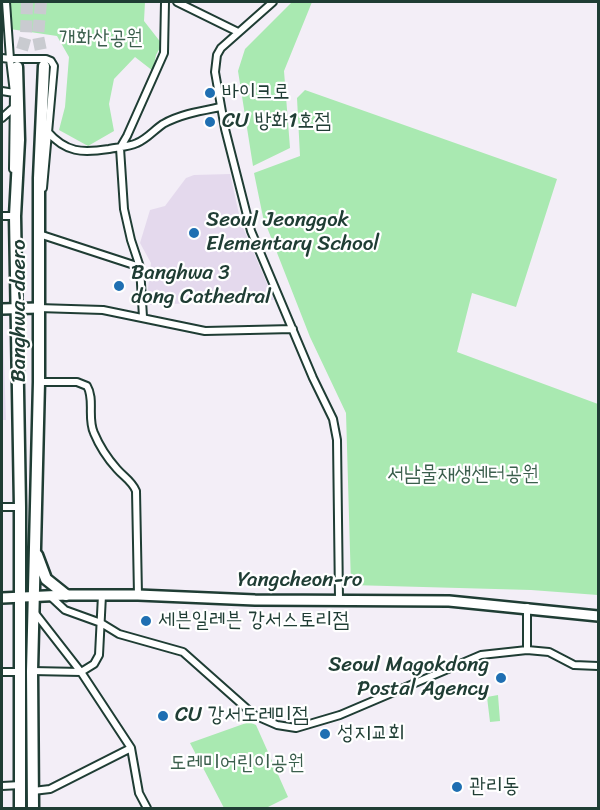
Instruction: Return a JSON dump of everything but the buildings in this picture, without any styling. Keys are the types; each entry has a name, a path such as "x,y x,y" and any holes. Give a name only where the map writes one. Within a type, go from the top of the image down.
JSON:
{"main road":[{"name":"Banghwa-daero","path":"13,63 19,140 15,216 20,507 20,808"},
{"name":"Banghwa-daero","path":"33,808 32,671 39,382 39,178 44,66"},
{"path":"2,309 38,308"},
{"path":"34,548 46,579 66,595"},
{"name":"Yangcheon-ro","path":"2,598 138,595 255,600 448,601 527,607 598,616"}],"street":[{"path":"6,2 13,63 15,203"},
{"path":"143,317 140,267 124,209 120,148 164,53 165,2"},
{"path":"177,2 238,32"},
{"path":"273,2 228,40 217,55 215,72 221,107 251,231 313,378 333,418 337,440 339,599"},
{"path":"2,58 13,63 46,59 54,66 47,130 45,179 40,200"},
{"path":"2,91 14,93"},
{"path":"47,130 56,141 69,149 91,152 120,148 143,140 163,124 177,118 193,112 221,107"},
{"path":"2,118 12,109"},
{"path":"2,216 15,216"},
{"path":"39,234 140,267"},
{"path":"38,308 103,310 205,331 293,329"},
{"path":"39,382 77,382 87,386 90,392 91,425 94,434 113,463 134,486 136,491 138,595"},
{"path":"2,507 20,507"},
{"path":"32,671 81,672 94,664 99,656 102,595"},
{"path":"49,596 65,610 101,623 119,634 183,652 254,715 277,725 296,728 340,715 481,655 527,650 549,652 574,664 598,666"},
{"path":"527,607 527,650"},
{"path":"33,610 81,672 131,748 139,793 147,808"},
{"path":"2,672 20,672"},
{"path":"33,791 50,789 131,748"},
{"path":"2,786 21,785"}],"shaded area":[{"name":"Seoul Jeonggok Elementary School","path":"230,174 241,223 274,300 146,305 151,263 140,243 150,210 165,206 186,178 194,175"},
{"path":"3,332 6,420 2,420"}],"green space":[{"name":"개화산공원","path":"7,2 145,2 144,21 162,44 156,55 153,71 135,57 114,79 109,104 114,131 88,146 59,130 65,107 69,57 57,36 10,29"},
{"path":"292,2 312,2 284,71 290,148 253,166 238,71 245,49"},
{"name":"서남물재생센터공원","path":"305,90 557,179 516,307 472,293 457,352 598,404 598,595 531,590 351,585 346,413 310,337 263,217 254,173 300,156 297,98"},
{"path":"498,695 500,721 490,722 487,697"},
{"name":"도레미어린이공원","path":"249,722 256,725 288,797 266,808 224,808 190,743"}],"tunnel":[{"path":"17,67 26,36 27,2"},
{"path":"41,2 38,36 44,66"}],"place":[{"name":"바이크로","path":"210,93"},
{"name":"CU 방화1호점","path":"210,122"},
{"name":"Seoul Jeonggok Elementary School","path":"194,233"},
{"name":"Banghwa 3 dong Cathedral","path":"119,286"},
{"name":"세븐일레븐 강서스토리점","path":"146,621"},
{"name":"Seoul Magokdong Postal Agency","path":"501,678"},
{"name":"CU 강서도레미점","path":"163,716"},
{"name":"성지교회","path":"325,734"},
{"name":"관리동","path":"457,787"}]}
